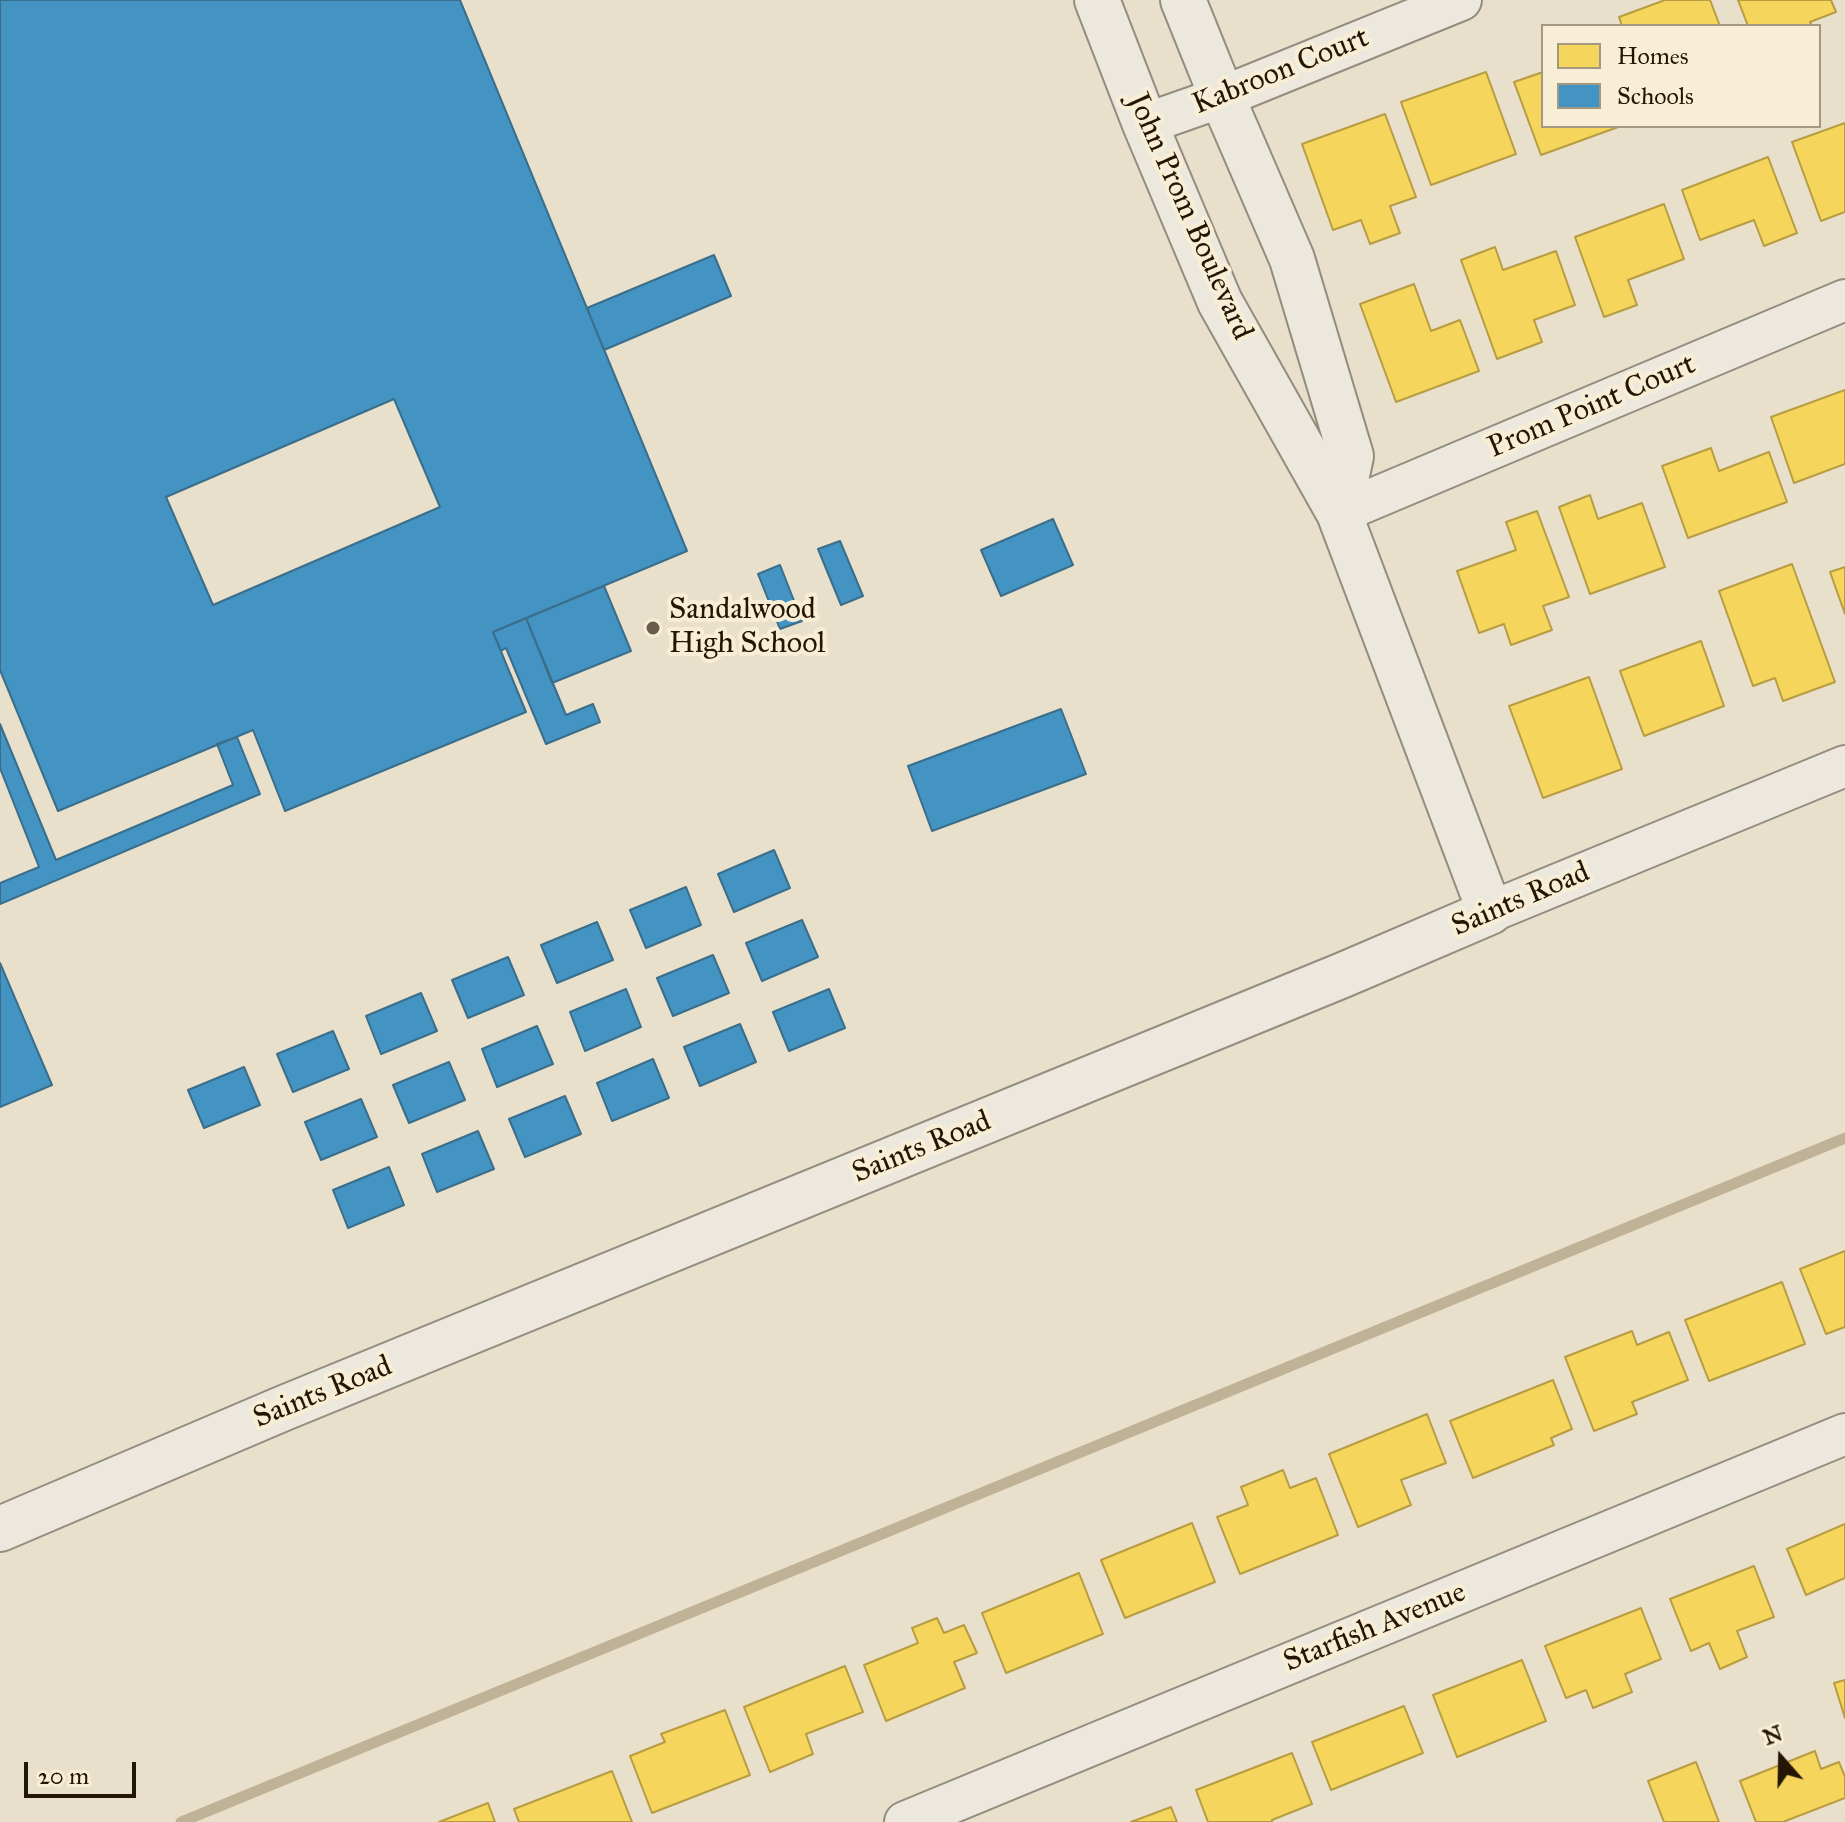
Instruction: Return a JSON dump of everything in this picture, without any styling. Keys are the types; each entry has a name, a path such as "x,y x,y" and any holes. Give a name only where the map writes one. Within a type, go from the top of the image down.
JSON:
{"street":[{"name":"John Prom Boulevard","path":"1097,0 1220,302 1339,513 1490,912"},
{"path":"1183,0 1292,259 1351,456 1339,513"},
{"name":"Kabroon Court","path":"1145,124 1222,97 1461,0"},
{"name":"Prom Point Court","path":"1339,513 1845,300"},
{"name":"Saints Road","path":"0,1529 284,1408 1845,766"},
{"name":"Starfish Avenue","path":"905,1822 1845,1434"}],"building: Homes":[{"path":"1665,0 1710,0 1719,24 1621,24 1619,17"},
{"path":"1738,0 1831,0 1836,12 1811,24 1747,24"},
{"path":"1486,72 1516,154 1431,185 1401,102"},
{"path":"1541,73 1541,128 1615,128 1541,155 1514,82"},
{"path":"1385,114 1416,197 1390,206 1400,233 1370,244 1361,220 1333,230 1302,144"},
{"path":"1845,123 1845,212 1821,221 1792,142"},
{"path":"1768,157 1797,233 1764,246 1754,220 1700,240 1682,190"},
{"path":"1664,204 1684,259 1628,280 1637,305 1604,317 1575,237"},
{"path":"1495,247 1503,270 1556,251 1575,305 1534,320 1542,342 1497,359 1461,260"},
{"path":"1414,284 1431,331 1460,320 1479,371 1396,402 1360,304"},
{"path":"1845,390 1845,464 1794,483 1771,417"},
{"path":"1711,448 1719,471 1769,452 1787,502 1688,538 1662,466"},
{"path":"1590,495 1598,519 1642,503 1665,567 1590,594 1559,507"},
{"path":"1537,511 1569,597 1543,606 1552,630 1511,645 1504,624 1479,633 1457,571 1516,550 1506,522"},
{"path":"1792,564 1835,682 1783,701 1775,678 1753,686 1719,591"},
{"path":"1845,567 1845,614 1830,572"},
{"path":"1701,641 1724,706 1644,736 1620,671"},
{"path":"1589,677 1622,769 1543,798 1509,706"},
{"path":"1845,1251 1845,1327 1826,1334 1800,1269"},
{"path":"1782,1282 1805,1344 1709,1381 1685,1320"},
{"path":"1632,1331 1637,1345 1669,1332 1688,1380 1632,1402 1637,1414 1594,1431 1565,1357"},
{"path":"1553,1380 1572,1429 1551,1438 1554,1445 1473,1478 1450,1421"},
{"path":"1427,1414 1446,1463 1401,1480 1411,1505 1358,1527 1329,1454"},
{"path":"1283,1470 1290,1488 1316,1478 1338,1535 1240,1574 1217,1517 1248,1505 1241,1487"},
{"path":"1192,1523 1215,1582 1125,1618 1101,1560"},
{"path":"1845,1524 1845,1578 1806,1595 1787,1549"},
{"path":"1754,1566 1774,1617 1737,1631 1747,1657 1720,1669 1709,1643 1691,1651 1670,1599"},
{"path":"1079,1573 1103,1634 1006,1673 982,1613"},
{"path":"1641,1608 1661,1659 1625,1674 1632,1692 1593,1708 1586,1690 1566,1698 1545,1646"},
{"path":"937,1618 944,1633 964,1625 977,1653 954,1662 965,1688 886,1721 864,1665 918,1643 912,1628"},
{"path":"1522,1660 1546,1721 1457,1757 1433,1695"},
{"path":"845,1666 863,1712 806,1734 813,1754 770,1772 744,1707"},
{"path":"1845,1680 1845,1718 1834,1683"},
{"path":"1404,1706 1423,1753 1331,1790 1312,1742"},
{"path":"725,1710 750,1775 652,1813 630,1756 665,1742 661,1734"},
{"path":"1815,1751 1821,1769 1839,1762 1845,1777 1845,1798 1783,1822 1756,1822 1740,1781"},
{"path":"1292,1753 1312,1804 1272,1822 1208,1822 1196,1790"},
{"path":"1696,1762 1719,1822 1664,1822 1648,1781"},
{"path":"612,1771 632,1822 519,1822 514,1809"},
{"path":"488,1803 495,1822 439,1822"},
{"path":"1171,1807 1177,1822 1131,1822"}],"building: Schools":[{"path":"0,0 460,0 687,551 493,632 526,712 285,811 253,730 58,811 0,670","holes":["394,399 440,507 213,605 166,497"]},
{"path":"714,255 731,296 604,350 587,308"},
{"path":"1053,519 1073,565 1001,596 981,550"},
{"path":"840,541 863,596 841,605 818,549"},
{"path":"780,565 802,621 780,629 758,574"},
{"path":"604,586 631,651 552,683 526,618"},
{"path":"526,618 566,715 593,704 600,722 546,744 506,648 501,651 493,632"},
{"path":"1061,709 1086,774 932,831 908,766"},
{"path":"0,724 56,860 233,785 217,744 237,737 260,794 0,904 0,883 39,867 0,768"},
{"path":"774,850 790,888 734,912 718,874"},
{"path":"686,887 701,925 646,948 630,910"},
{"path":"802,920 818,957 762,981 746,943"},
{"path":"597,922 613,960 557,983 541,945"},
{"path":"713,955 729,993 673,1016 657,978"},
{"path":"508,957 524,995 468,1018 452,980"},
{"path":"0,963 52,1085 0,1107"},
{"path":"626,989 641,1027 585,1051 570,1012"},
{"path":"829,989 845,1028 789,1051 773,1012"},
{"path":"421,993 437,1031 381,1054 366,1016"},
{"path":"740,1024 756,1062 700,1086 684,1047"},
{"path":"537,1026 553,1064 497,1087 482,1049"},
{"path":"333,1031 349,1069 293,1092 277,1054"},
{"path":"653,1059 669,1098 612,1121 597,1083"},
{"path":"449,1062 465,1100 409,1123 393,1085"},
{"path":"244,1067 260,1105 204,1128 188,1090"},
{"path":"565,1096 581,1134 525,1157 509,1119"},
{"path":"361,1099 377,1137 321,1160 305,1122"},
{"path":"478,1131 494,1169 437,1192 422,1154"},
{"path":"389,1167 404,1205 348,1228 333,1190"}],"waterway":[{"path":"181,1822 1845,1138"}],"place":[{"name":"Sandalwood High School","path":"653,628"}]}
